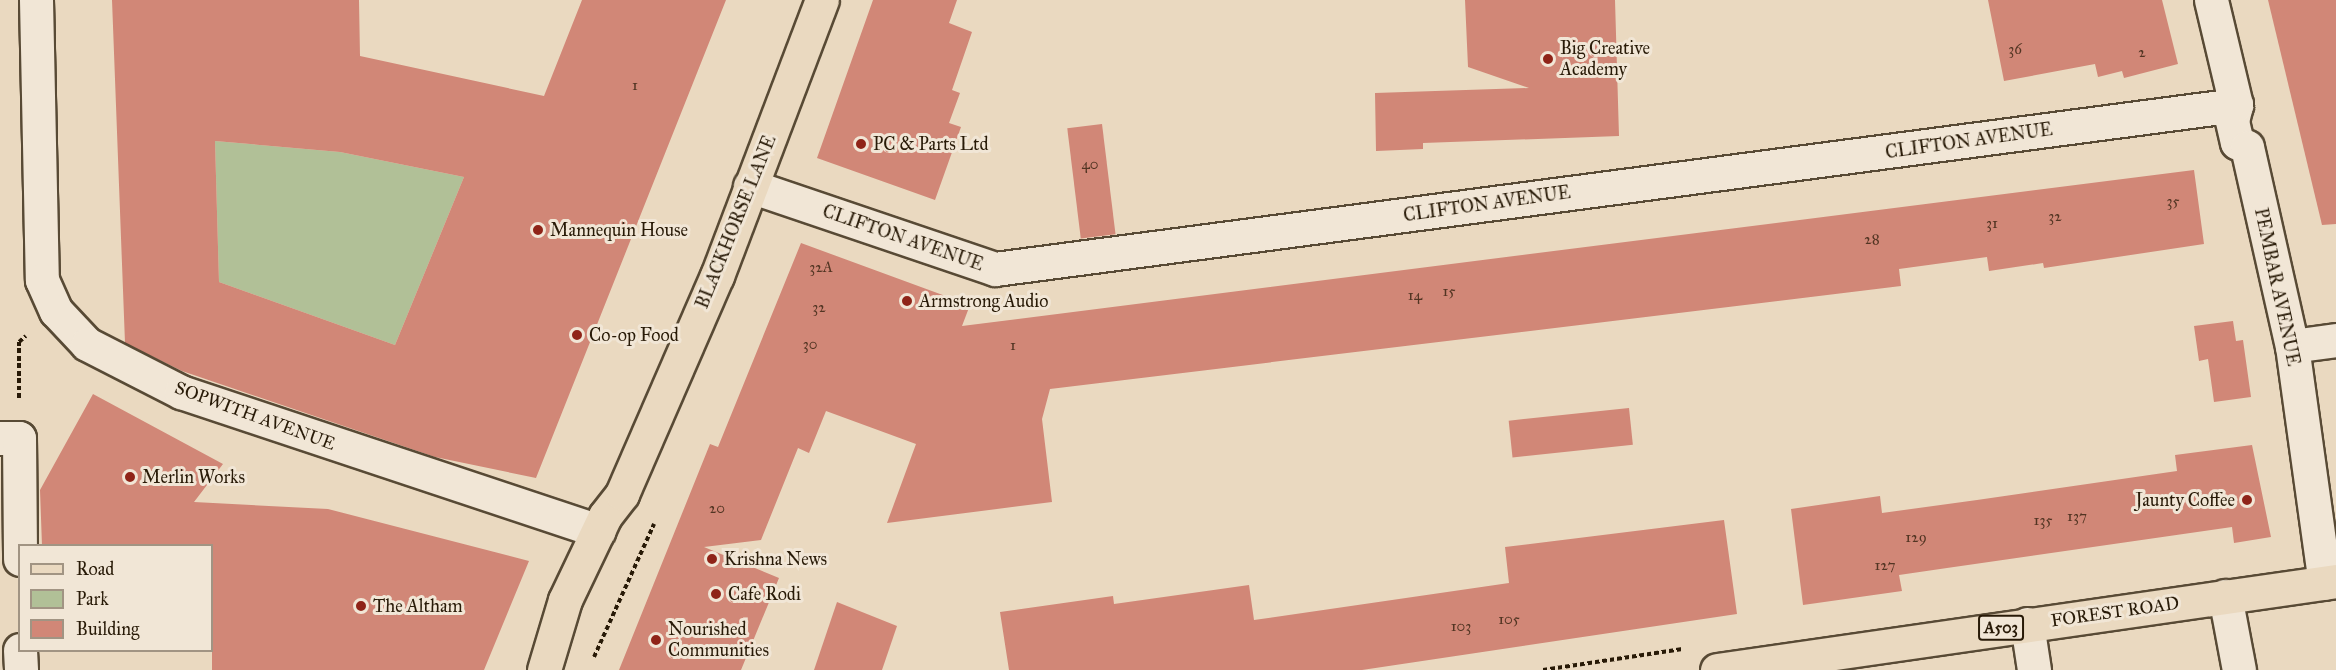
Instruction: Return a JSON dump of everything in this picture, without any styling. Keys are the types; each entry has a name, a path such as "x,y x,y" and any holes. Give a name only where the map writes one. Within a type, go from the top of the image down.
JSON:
{"main road":[{"name":"BLACKHORSE LANE","path":"544,670 558,616 598,531 626,483 717,276 822,0"},
{"name":"FOREST ROAD","path":"1717,670 2331,582"}],"street":[{"name":"SOPWITH AVENUE","path":"36,0 42,280 56,311 87,344 181,392 598,531"},
{"name":"PEMBAR AVENUE","path":"2211,0 2236,105 2232,121 2237,142 2247,147 2292,346 2331,582"},
{"name":"CLIFTON AVENUE","path":"750,186 995,269 2236,105"},
{"path":"2292,346 2336,340"},
{"path":"10,438 19,544"},
{"path":"2225,596 2239,670"},
{"path":"2027,624 2034,670"},
{"path":"21,652 21,670"}],"path":[{"path":"10,438 19,342 56,311"},
{"path":"592,660 633,568"}],"green space":[{"path":"215,141 340,152 464,177 395,345 219,282"}],"building":[{"name":"Mannequin House","path":"112,0 359,0 360,56 544,96 582,0 726,0 536,478 435,457 182,371 125,343","holes":["215,141 340,152 464,177 395,345 219,282"]},
{"path":"873,0 957,0 949,23 972,32 952,90 960,93 949,123 961,127 935,200 817,158"},
{"path":"1465,0 1615,0 1619,136 1423,143 1423,149 1376,151 1375,93 1529,88 1468,67"},
{"path":"1988,0 2162,0 2178,64 2124,78 2122,71 2098,77 2095,64 2004,81"},
{"path":"2268,0 2336,0 2336,224 2322,225"},
{"path":"1102,124 1116,234 1081,238 1067,128"},
{"path":"2194,170 2204,244 2044,268 2043,263 1989,271 1987,257 1899,269 1901,286 1050,389 1042,419 1052,502 887,523 916,444 826,411 809,453 798,448 761,540 704,547 779,578 741,670 619,670 710,444 718,447 801,243 970,305 962,326"},
{"path":"2233,321 2236,341 2243,340 2251,397 2214,402 2208,359 2199,361 2194,326"},
{"name":"The Altham","path":"93,394 223,464 194,502 328,509 529,561 484,670 212,670 213,544 42,544 40,490"},
{"path":"1629,408 1633,445 1513,457 1509,421"},
{"path":"2252,445 2271,537 2234,543 2232,527 1947,568 1899,575 1902,591 1803,605 1791,509 1880,496 1882,513 1977,500 2177,471 2175,455"},
{"path":"1724,520 1737,614 1362,670 1009,670 1000,612 1113,596 1114,604 1249,585 1254,620 1509,583 1505,547"},
{"path":"837,602 897,626 882,670 814,670"}],"place":[{"name":"Big Creative Academy","path":"1548,59"},
{"name":"PC & Parts Ltd","path":"861,144"},
{"name":"Mannequin House","path":"538,230"},
{"name":"Armstrong Audio","path":"907,301"},
{"name":"Co-op Food","path":"577,335"},
{"name":"Merlin Works","path":"130,477"},
{"name":"Jaunty Coffee","path":"2247,500"},
{"name":"Krishna News","path":"712,559"},
{"name":"Cafe Rodi","path":"716,594"},
{"name":"The Altham","path":"361,606"},
{"name":"Nourished Communities","path":"656,640"}]}
